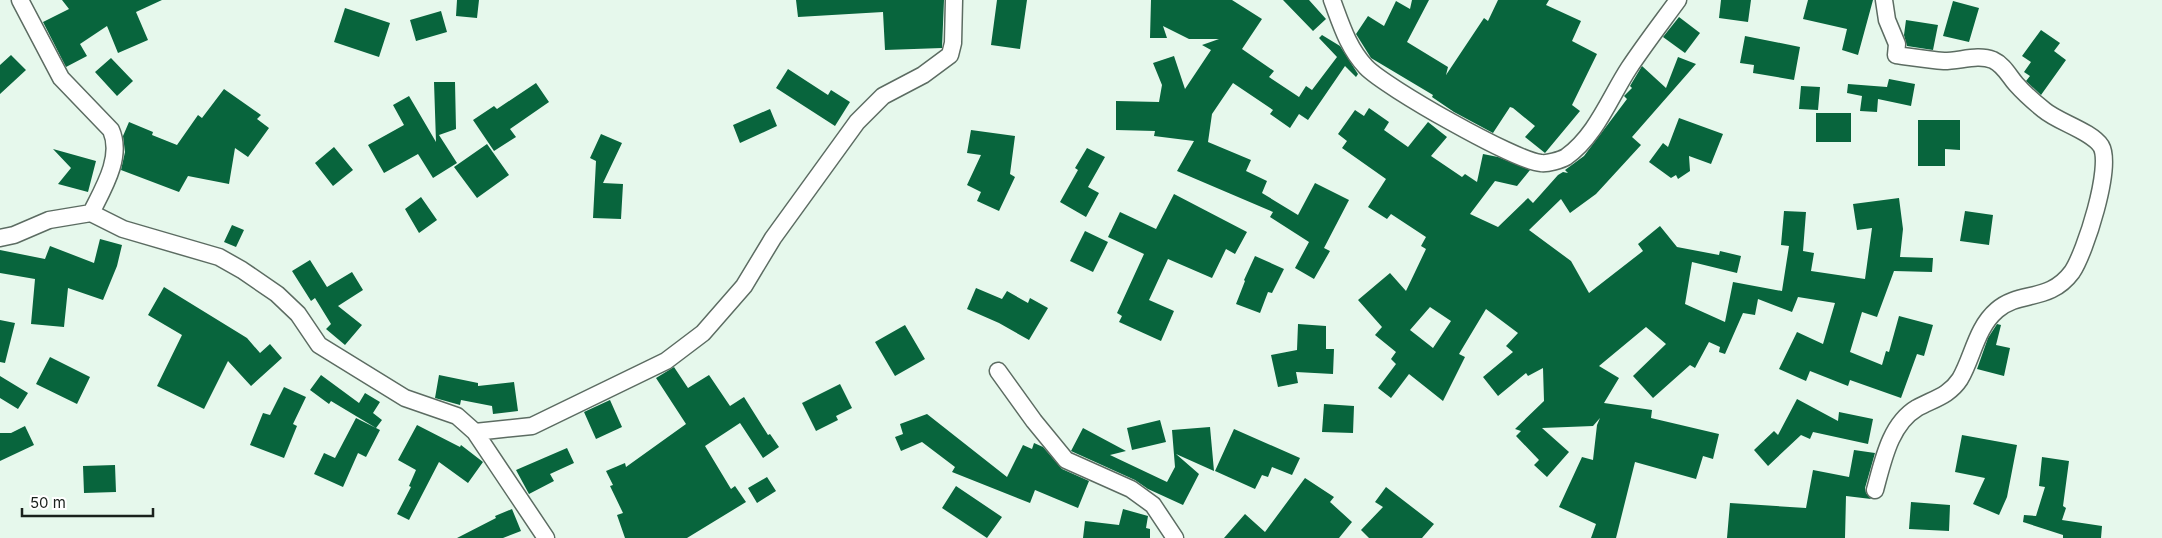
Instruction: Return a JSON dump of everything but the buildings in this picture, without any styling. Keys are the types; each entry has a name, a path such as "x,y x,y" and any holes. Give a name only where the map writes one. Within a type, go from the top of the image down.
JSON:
{"street":[{"path":"20,0 61,78 111,130 115,139 115,148 106,181 91,213"},
{"path":"475,432 532,426 666,361 702,333 744,286 773,238 857,122 883,96 923,75 950,55 953,43 954,0"},
{"path":"1332,0 1350,48 1366,68 1413,100 1480,137 1515,155 1542,164 1565,158 1589,135 1628,69 1678,0"},
{"path":"1875,490 1885,455 1901,421 1917,408 1944,396 1959,380 1981,329 1997,309 2018,299 2041,295 2059,286 2073,271 2096,210 2104,174 2105,158 2100,145 2045,111 2017,85 2002,66 1992,60 1978,58 1943,61 1896,55 1897,44 1887,20 1884,0"},
{"path":"0,238 49,220 91,213 123,229 219,257 278,294 298,314 319,345 405,398 457,416 475,432 546,538"},
{"path":"998,371 1034,421 1066,460 1131,489 1153,505 1175,538"}]}
